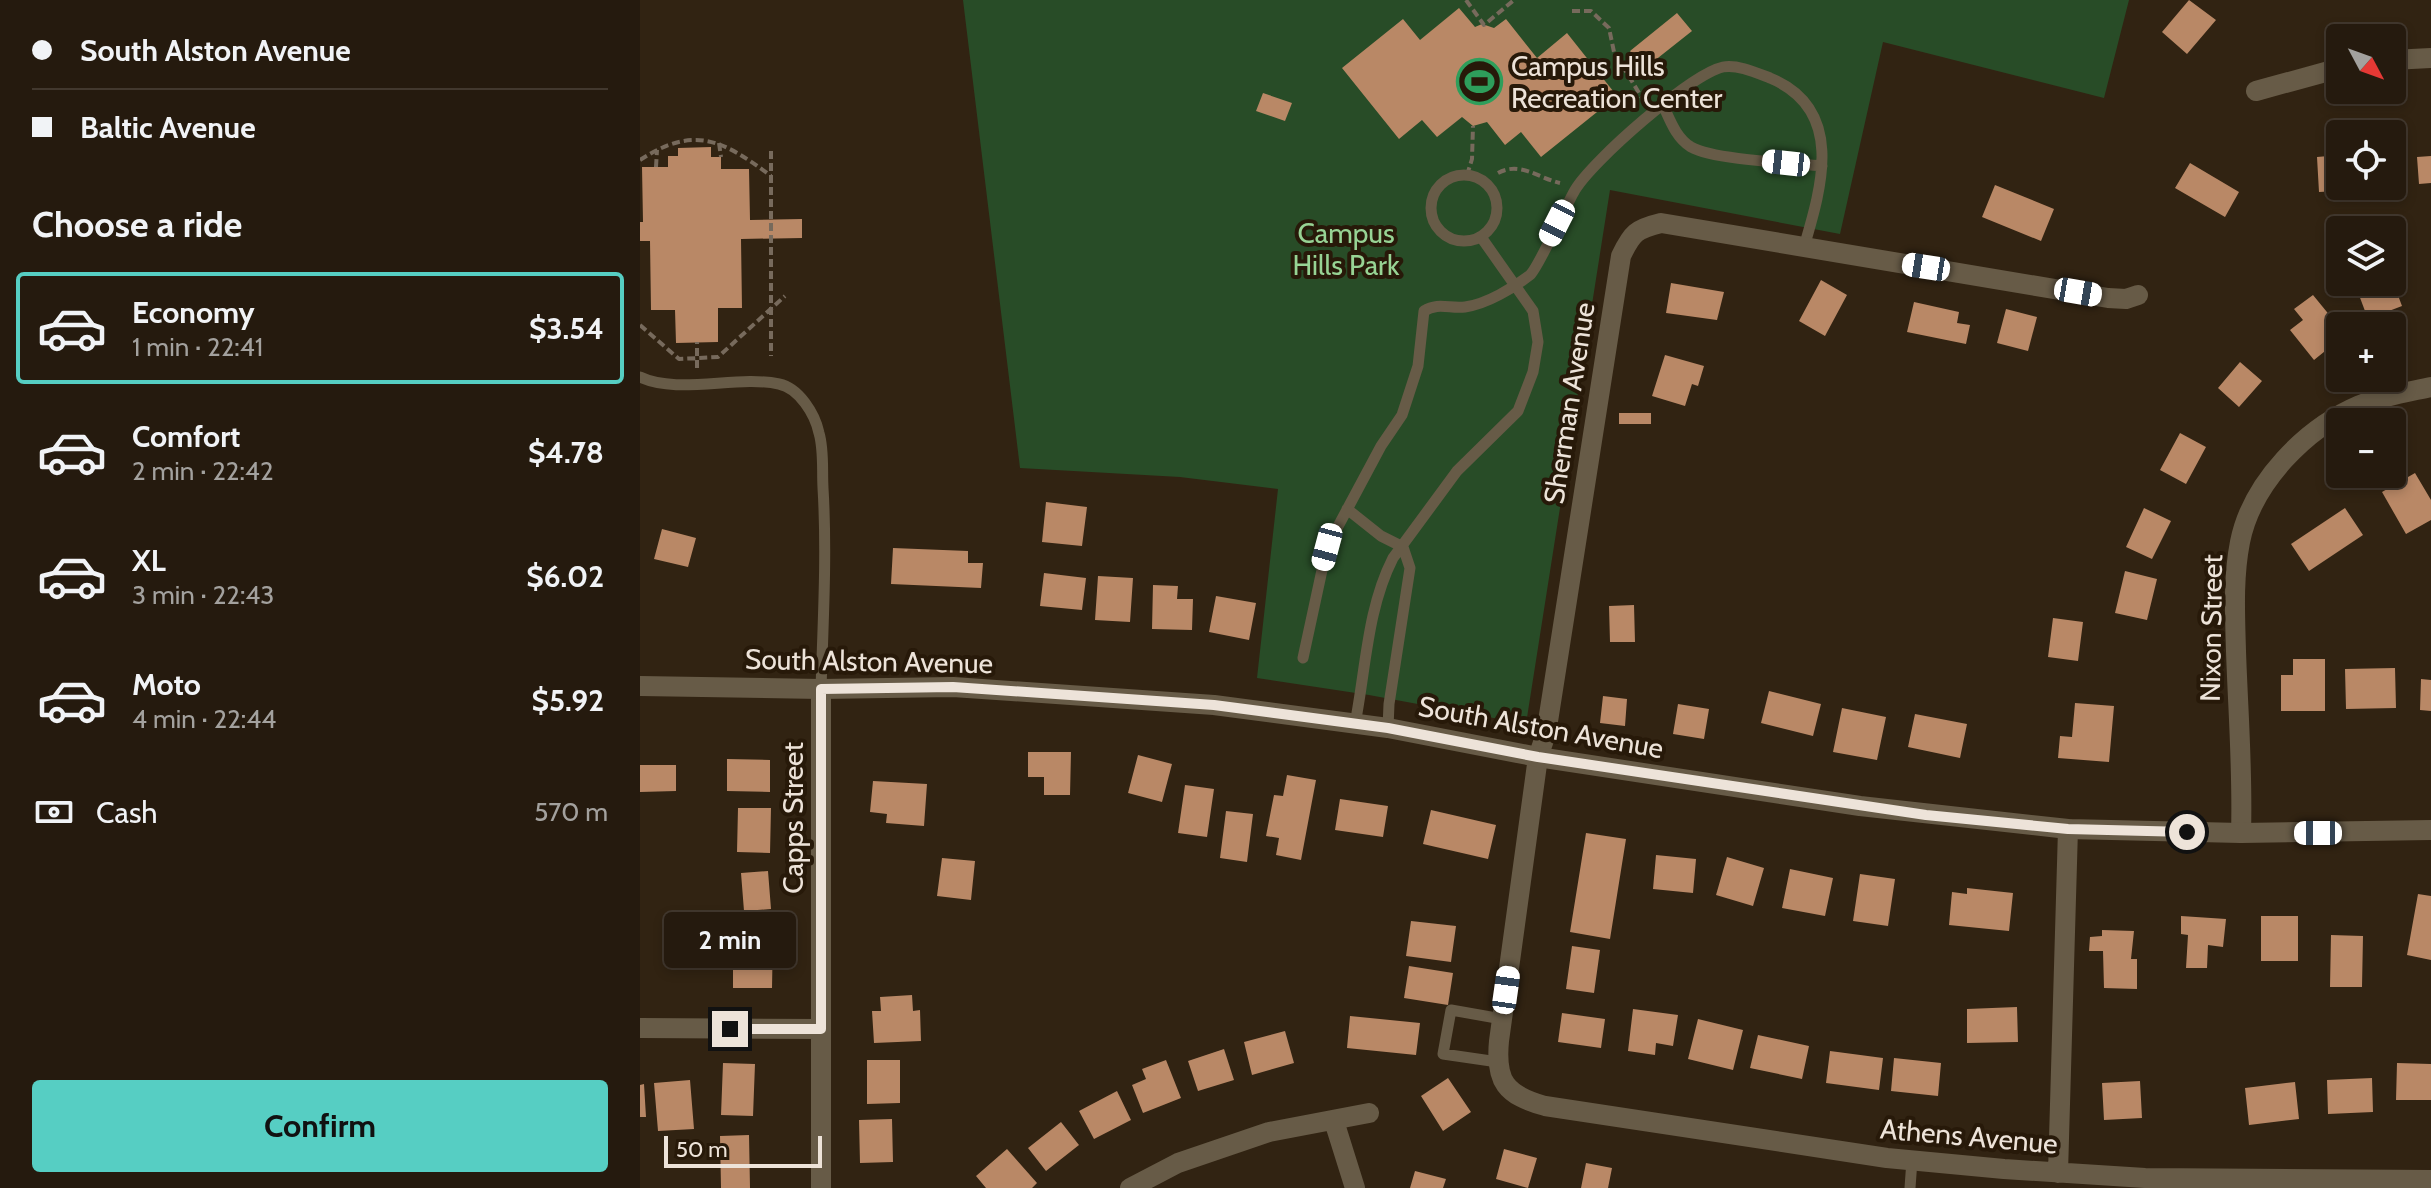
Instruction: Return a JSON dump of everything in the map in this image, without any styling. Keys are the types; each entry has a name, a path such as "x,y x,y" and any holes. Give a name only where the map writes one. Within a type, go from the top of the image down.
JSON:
{"street":[{"path":"2406,59 2431,58"},
{"path":"2256,91 2326,72"},
{"name":"Sherman Avenue","path":"1509,1090 1499,1072 1498,1062 1538,757 1546,734 1621,256 1629,239 1641,228 1661,223 2108,298 2126,299 2138,295"},
{"name":"Nixon Street","path":"2241,833 2234,593 2240,540 2246,523 2271,473 2299,444 2361,405 2431,387"},
{"name":"South Alston Avenue","path":"640,686 941,687 1202,704 1388,728 1538,757 1913,813 2068,829 2241,833 2431,830"},
{"name":"Capps Street","path":"821,689 821,1188"},
{"path":"2058,1173 2068,829"},
{"path":"640,1028 821,1029"},
{"name":"Athens Avenue","path":"1509,1090 1523,1100 1545,1106 1912,1160 2144,1183 2431,1180"},
{"path":"1130,1188 1160,1171 1269,1132 1369,1113"},
{"path":"1334,1121 1355,1188"}],"lane":[{"path":"1303,658 1327,547 1381,446 1402,415 1418,366 1424,311 1433,305 1465,307 1494,298 1532,273 1577,186 1602,156 1663,105 1700,78 1724,67 1751,71 1780,82 1807,104 1819,125 1822,166 1804,247"},
{"path":"1663,105 1677,134 1692,147 1737,158 1822,166"},
{"path":"1467,175 1481,180 1491,190 1496,217 1490,229 1470,242 1449,239 1438,230 1431,216 1433,196 1438,188 1451,178 1467,175"},
{"path":"1355,724 1371,623 1386,571 1457,471 1518,411 1533,372 1538,342 1533,311 1481,237"},
{"path":"640,377 649,382 762,381 784,385 813,415 820,436 825,514 821,689"},
{"path":"1347,509 1381,536 1403,547 1410,568 1388,728"},
{"path":"1498,1062 1443,1054 1451,1010 1502,1019"},
{"path":"1910,1188 1912,1160"}],"path":[{"path":"1466,0 1484,25 1514,0"},
{"path":"1572,11 1591,11 1609,28 1614,52 1653,114"},
{"path":"1467,175 1472,159 1473,126"},
{"path":"640,160 666,145 712,140 737,151 771,176"},
{"path":"719,143 721,157"},
{"path":"656,167 657,150"},
{"path":"771,151 771,356"},
{"path":"1498,173 1506,169 1525,169 1561,184"},
{"path":"640,325 679,359 718,357 785,296"},
{"path":"697,342 697,383"}],"green space":[{"name":"Campus Hills Park","path":"963,0 2129,0 2104,98 1883,42 1840,234 1610,190 1526,724 1257,678 1278,489 1180,477 1020,468"}],"building":[{"path":"2189,0 2216,20 2187,54 2162,32"},
{"name":"Campus Hills Recreation Center","path":"1459,8 1475,27 1482,24 1494,28 1506,19 1537,58 1567,33 1617,96 1541,157 1521,132 1505,145 1487,122 1473,126 1462,117 1437,137 1422,120 1399,139 1342,68 1403,19 1420,40"},
{"path":"1677,13 1692,31 1644,69 1630,51"},
{"path":"1263,93 1292,103 1285,121 1256,111"},
{"path":"711,147 711,157 721,157 721,169 749,169 750,220 802,219 802,238 741,239 742,308 718,308 718,342 676,343 675,310 651,310 650,241 640,241 640,222 643,222 642,167 668,167 668,156 678,156 678,148"},
{"path":"2326,156 2326,192 2319,192 2317,157"},
{"path":"2431,156 2431,183 2419,184 2417,157"},
{"path":"2190,163 2239,192 2225,217 2175,188"},
{"path":"1995,185 2054,209 2041,241 1982,217"},
{"path":"1821,280 1847,295 1825,336 1799,321"},
{"path":"1671,283 1724,292 1717,320 1666,313"},
{"path":"2313,295 2327,312 2326,350 2314,360 2290,330 2303,320 2294,309"},
{"path":"2359,296 2398,296 2402,306 2386,312 2365,312"},
{"path":"1914,302 1959,312 1957,323 1970,325 1966,344 1907,332"},
{"path":"2006,309 2037,317 2028,351 1997,343"},
{"path":"1665,355 1704,366 1698,386 1692,384 1685,406 1652,396"},
{"path":"2240,362 2262,381 2239,407 2218,388"},
{"path":"1619,413 1651,413 1651,424 1619,424"},
{"path":"2180,433 2206,447 2186,484 2160,470"},
{"path":"2415,473 2431,500 2431,520 2406,534 2382,492 2389,488 2406,488 2406,478"},
{"path":"1046,502 1087,507 1082,546 1042,542"},
{"path":"2144,508 2171,521 2152,559 2126,547"},
{"path":"2345,508 2363,535 2309,571 2291,544"},
{"path":"662,529 696,538 688,567 654,559"},
{"path":"893,548 968,551 968,563 983,563 981,588 891,584"},
{"path":"2125,571 2157,579 2147,620 2115,613"},
{"path":"1044,573 1086,578 1082,610 1040,606"},
{"path":"1098,576 1133,578 1130,622 1095,620"},
{"path":"1153,585 1178,586 1177,599 1193,599 1192,630 1152,629"},
{"path":"1216,596 1256,603 1249,640 1209,632"},
{"path":"1634,605 1635,642 1610,642 1609,606"},
{"path":"2053,618 2083,622 2078,661 2048,657"},
{"path":"2293,659 2325,659 2325,711 2281,711 2281,675 2293,675"},
{"path":"2395,668 2396,708 2346,709 2345,669"},
{"path":"2421,679 2431,680 2431,711 2420,710"},
{"path":"1769,691 1821,704 1813,736 1761,723"},
{"path":"1603,696 1627,699 1625,726 1600,723"},
{"path":"2075,703 2114,706 2109,762 2058,758 2060,736 2072,737"},
{"path":"1678,704 1709,709 1704,739 1673,734"},
{"path":"1842,708 1886,717 1877,760 1833,752"},
{"path":"1915,714 1967,724 1960,758 1908,747"},
{"path":"1028,752 1071,752 1070,795 1044,795 1044,777 1028,777"},
{"path":"1138,755 1172,764 1162,802 1128,793"},
{"path":"727,759 770,760 770,792 727,791"},
{"path":"640,765 676,765 676,791 640,792"},
{"path":"1287,775 1316,780 1301,860 1276,855 1279,838 1266,836 1274,795 1283,796"},
{"path":"873,781 927,784 924,826 886,823 887,814 870,812"},
{"path":"1185,785 1214,789 1207,837 1178,833"},
{"path":"1340,799 1388,806 1383,837 1335,830"},
{"path":"738,808 771,808 770,853 737,852"},
{"path":"1431,810 1496,825 1488,859 1423,844"},
{"path":"1226,811 1253,814 1247,862 1220,858"},
{"path":"1586,833 1626,839 1610,939 1570,932"},
{"path":"1656,855 1696,859 1693,893 1653,889"},
{"path":"1727,857 1764,868 1753,906 1716,895"},
{"path":"942,858 975,861 971,900 937,896"},
{"path":"1790,869 1833,878 1825,916 1782,908"},
{"path":"768,871 771,909 744,911 741,873"},
{"path":"1860,874 1895,879 1888,926 1853,921"},
{"path":"1967,888 2013,893 2009,931 1949,925 1952,892 1967,894"},
{"path":"2418,894 2431,896 2431,960 2407,955"},
{"path":"2181,916 2226,919 2223,947 2208,945 2207,968 2186,968 2188,935 2181,934"},
{"path":"2261,916 2298,916 2298,961 2261,961"},
{"path":"1411,921 1456,926 1451,962 1406,956"},
{"path":"2102,930 2134,931 2131,959 2137,959 2137,989 2104,988 2103,951 2089,951 2090,937 2102,936"},
{"path":"733,932 773,933 772,988 733,988"},
{"path":"2331,935 2363,936 2362,987 2330,987"},
{"path":"1572,946 1600,950 1594,993 1566,989"},
{"path":"1409,966 1453,973 1448,1005 1404,998"},
{"path":"912,995 913,1011 920,1010 921,1041 874,1043 872,1011 881,1011 880,997"},
{"path":"2017,1007 2018,1042 1967,1043 1967,1009"},
{"path":"1633,1009 1678,1015 1673,1046 1656,1043 1655,1055 1628,1051"},
{"path":"1562,1013 1605,1019 1601,1048 1558,1042"},
{"path":"1350,1016 1420,1023 1416,1055 1347,1048"},
{"path":"1698,1019 1743,1030 1733,1070 1688,1059"},
{"path":"1285,1031 1294,1063 1252,1075 1244,1042"},
{"path":"1758,1035 1809,1046 1802,1079 1750,1068"},
{"path":"1224,1049 1234,1080 1198,1091 1188,1061"},
{"path":"1830,1051 1883,1058 1879,1090 1826,1083"},
{"path":"1894,1058 1941,1063 1938,1096 1891,1091"},
{"path":"867,1060 900,1060 900,1103 867,1104"},
{"path":"1166,1060 1181,1098 1143,1113 1132,1085 1146,1079 1142,1069"},
{"path":"723,1063 755,1064 753,1116 721,1115"},
{"path":"2397,1063 2431,1064 2431,1100 2396,1100"},
{"path":"1448,1078 1471,1112 1443,1131 1421,1096"},
{"path":"2372,1078 2373,1112 2328,1114 2327,1080"},
{"path":"690,1080 694,1129 658,1131 654,1083"},
{"path":"2140,1081 2142,1118 2104,1120 2102,1083"},
{"path":"2295,1082 2299,1119 2249,1125 2245,1088"},
{"path":"644,1084 646,1117 640,1117 640,1085"},
{"path":"1117,1091 1131,1120 1094,1139 1079,1111"},
{"path":"892,1119 893,1162 860,1163 859,1120"},
{"path":"1061,1122 1079,1145 1046,1171 1028,1148"},
{"path":"749,1135 750,1188 721,1188 720,1136"},
{"path":"1007,1149 1037,1183 1032,1188 986,1188 976,1176"},
{"path":"1504,1149 1537,1158 1528,1188 1496,1179"},
{"path":"1586,1163 1612,1168 1608,1188 1581,1188"},
{"path":"1415,1171 1446,1179 1443,1188 1410,1188"}],"place":[{"name":"Campus Hills Recreation Center","path":"1480,82"}],"route":[{"path":"730,1029 821,1029 821,689 953,687 1214,705 1388,728 1538,757 1926,815 2068,829 2187,832"}]}
